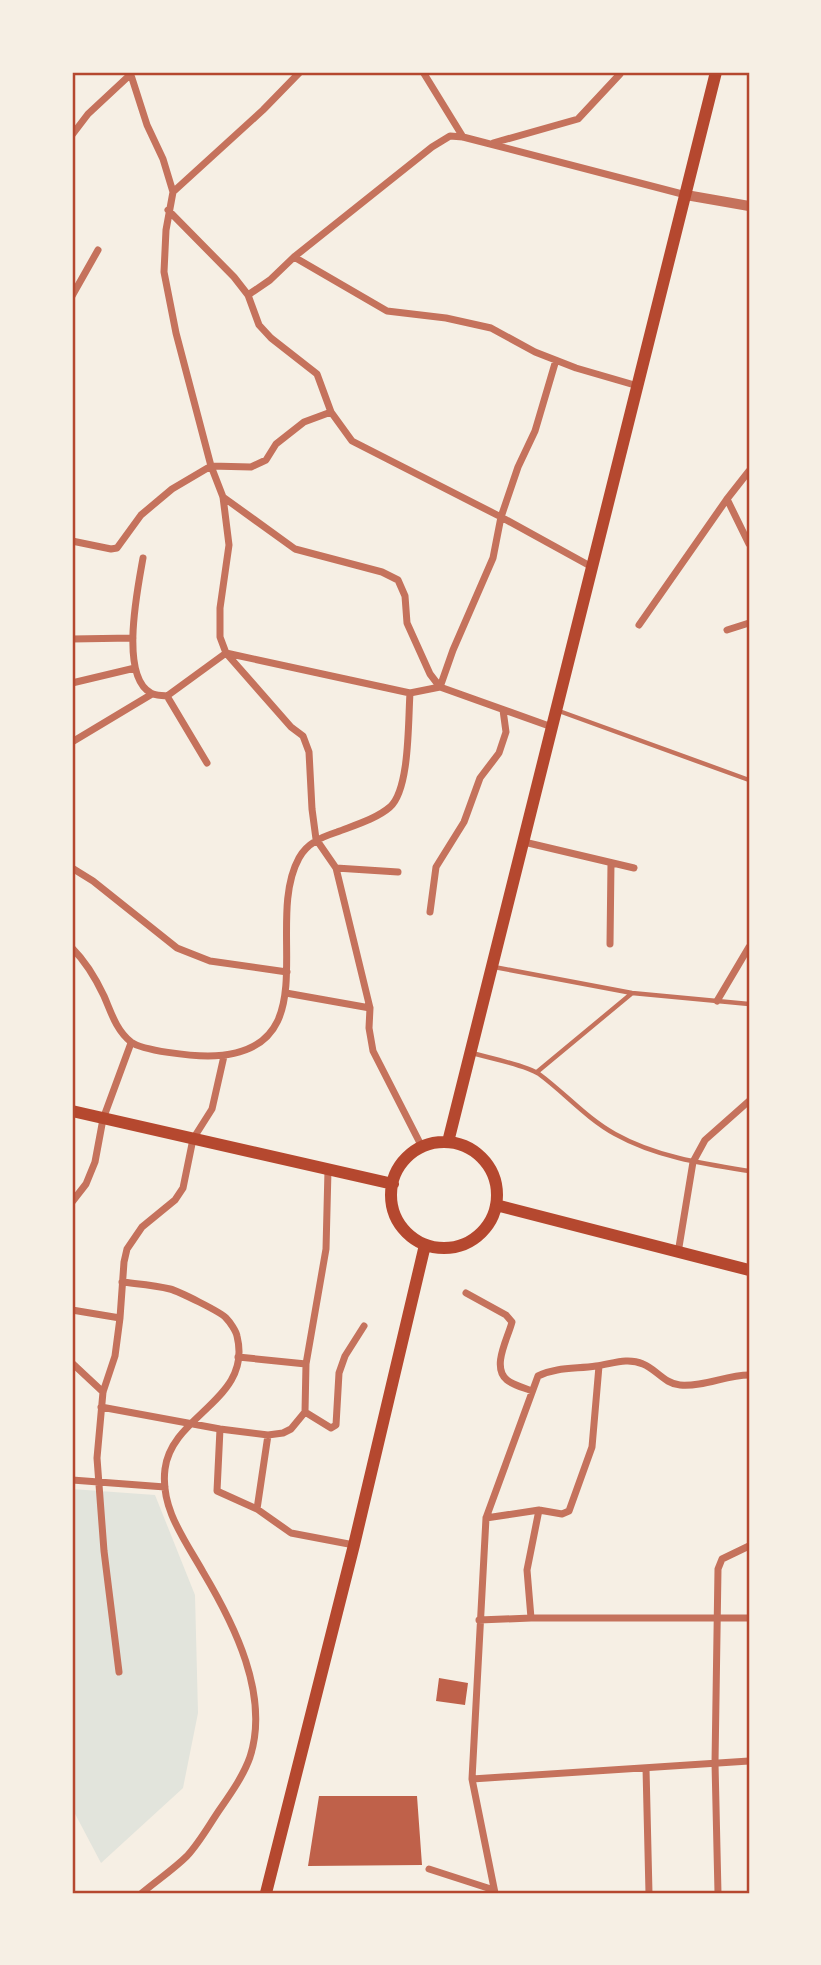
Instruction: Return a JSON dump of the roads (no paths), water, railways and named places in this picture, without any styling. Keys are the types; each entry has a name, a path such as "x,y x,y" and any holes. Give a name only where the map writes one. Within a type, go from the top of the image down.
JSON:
{"main road":[{"path":"448,1142 716,72"},
{"path":"72,1111 393,1184"},
{"path":"448,1142 476,1152 486,1163 494,1176 496,1205 483,1232 470,1242 456,1247 440,1248 425,1245 405,1231 393,1209 393,1184 403,1162 422,1147 448,1142"},
{"path":"496,1205 749,1270"},
{"path":"266,1893 354,1545 425,1245"}],"street":[{"path":"300,72 263,110 173,192 168,210 164,272 176,332 223,498 229,545 220,608 220,637 226,653 291,727 303,736 309,752 316,839 336,868 370,1008 369,1028 373,1051 422,1147"},
{"path":"423,72 463,137"},
{"path":"72,135 88,114 131,73 147,125 163,159 173,192"},
{"path":"490,144 578,119 620,74"},
{"path":"248,296 432,147 450,136 463,137 686,195 749,206"},
{"path":"168,210 234,277 248,296 259,325 271,338 317,374 331,412 352,441 592,567"},
{"path":"72,296 98,250"},
{"path":"294,257 387,311 446,318 491,328 535,352 638,386"},
{"path":"440,687 492,558 501,517 517,467 535,431 556,360"},
{"path":"72,541 111,550 117,548 141,515 160,497 212,466 251,467 266,460 276,444 304,422 331,412"},
{"path":"639,625 749,471"},
{"path":"223,498 295,549 382,572 398,580 405,596 407,622 430,674 440,687"},
{"path":"727,499 749,544"},
{"path":"143,558 133,638 135,667 143,686 152,694 167,696 226,653 410,693 440,687 552,727"},
{"path":"727,630 749,622"},
{"path":"72,639 133,638"},
{"path":"72,683 135,667"},
{"path":"72,948 82,957 103,994 113,1019 131,1043 182,1056 224,1056 255,1047 278,1024 286,993 287,913 291,874 300,855 316,839 363,822 391,806 405,778 410,693"},
{"path":"72,742 152,694"},
{"path":"167,696 207,763"},
{"path":"429,912 436,867 464,822 480,778 499,753 506,732 503,710"},
{"path":"524,842 634,868"},
{"path":"610,943 611,863"},
{"path":"72,868 93,881 177,948 210,961 287,972"},
{"path":"336,868 398,872"},
{"path":"717,1001 749,947"},
{"path":"286,993 370,1008"},
{"path":"72,1202 86,1185 95,1162 103,1119 131,1043"},
{"path":"119,1672 97,1458 103,1392 115,1356 127,1249 136,1234 175,1199 183,1188 193,1139 212,1110 224,1056"},
{"path":"678,1253 693,1163 705,1140 749,1101"},
{"path":"101,1407 268,1435 291,1429 304,1412 306,1364 326,1249 328,1170"},
{"path":"122,1282 172,1289 225,1317 237,1335 238,1357 233,1379 220,1398 174,1441 165,1468 165,1487 169,1508 179,1531 223,1606 247,1667 256,1717 250,1757 232,1791 187,1856 142,1893"},
{"path":"466,1293 506,1315 512,1322 500,1362 501,1372 507,1380 532,1391"},
{"path":"72,1310 120,1318"},
{"path":"304,1412 331,1428 336,1425 339,1373 345,1356 364,1326"},
{"path":"238,1357 306,1364"},
{"path":"494,1892 472,1779 486,1518 538,1376 554,1370 599,1366 618,1360 643,1364 676,1385 749,1375"},
{"path":"72,1363 103,1392"},
{"path":"486,1518 539,1510 562,1514 569,1511 592,1447 599,1366"},
{"path":"220,1429 217,1491 257,1509 291,1533 354,1545"},
{"path":"257,1509 268,1435"},
{"path":"72,1480 165,1487"},
{"path":"531,1618 527,1570 539,1510"},
{"path":"718,1893 715,1763 719,1564 722,1559 749,1546"},
{"path":"479,1620 749,1618"},
{"path":"472,1779 749,1761"},
{"path":"646,1768 649,1893"},
{"path":"429,1869 494,1892"}],"lane":[{"path":"557,710 749,780"},
{"path":"492,967 632,993 749,1004"},
{"path":"537,1072 632,993"},
{"path":"471,1052 537,1072 578,1109 615,1134 693,1163 749,1171"}]}
